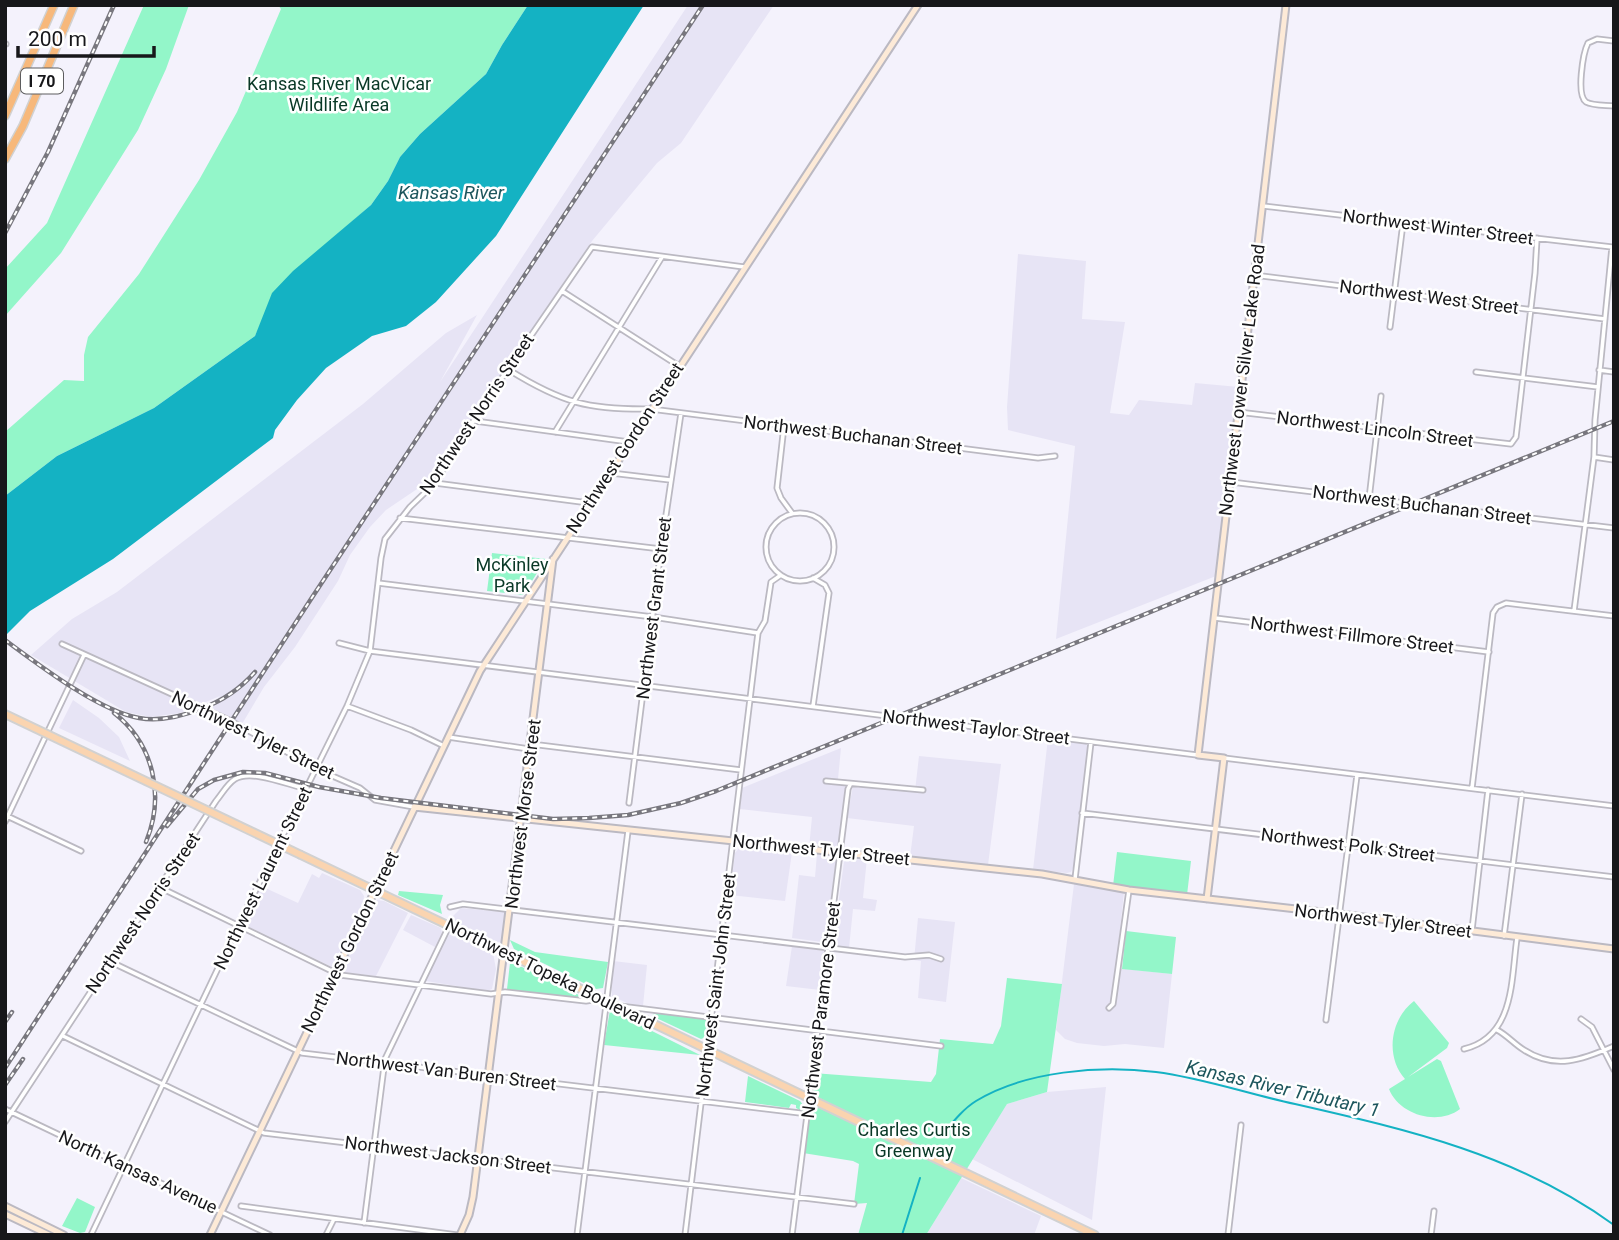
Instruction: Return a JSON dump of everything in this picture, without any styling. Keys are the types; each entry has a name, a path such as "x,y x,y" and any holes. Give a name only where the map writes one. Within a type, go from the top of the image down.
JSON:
{"highway":[{"name":"I 70","path":"5,116 54,5"},
{"name":"I 70","path":"5,159 23,126 74,5"}],"main road":[{"name":"Northwest Gordon Street","path":"210,1235 483,665 918,5"},
{"name":"Northwest Lower Silver Lake Road","path":"1198,755 1286,5"},
{"name":"Northwest Morse Street","path":"459,1235 471,1208 554,558"},
{"name":"Northwest Topeka Boulevard","path":"5,714 1091,1234"},
{"name":"Northwest Taylor Street","path":"1198,755 1224,758"},
{"path":"1208,899 1224,758"},
{"name":"Northwest Tyler Street","path":"414,807 1034,873 1129,890 1614,949"},
{"path":"5,1206 44,1231"},
{"path":"5,1214 44,1231 64,1235"}],"street":[{"path":"1614,41 1597,39 1588,43 1580,91 1587,103 1614,106"},
{"name":"Northwest Winter Street","path":"1263,206 1613,247"},
{"path":"1390,327 1403,223"},
{"path":"1523,378 1537,238"},
{"name":"Northwest Norris Street","path":"378,583 385,538 400,518 435,483 590,250 595,247 662,257"},
{"path":"1574,611 1594,457 1599,370 1613,247"},
{"path":"555,432 662,257 744,267"},
{"name":"Northwest West Street","path":"1254,275 1605,319"},
{"path":"562,291 679,366"},
{"path":"508,370 537,388 573,403 612,410 651,409"},
{"path":"1599,370 1614,372"},
{"path":"1476,372 1598,387"},
{"name":"Northwest Lincoln Street","path":"1238,412 1511,444 1516,437 1523,378"},
{"path":"1368,499 1381,396"},
{"name":"Northwest Buchanan Street","path":"651,409 1038,458 1055,456"},
{"name":"Northwest Grant Street","path":"629,803 681,413"},
{"path":"475,421 629,442"},
{"path":"784,426 777,488 793,513"},
{"path":"1594,457 1614,460"},
{"path":"609,472 670,480"},
{"name":"Northwest Buchanan Street","path":"1231,482 1614,528"},
{"path":"435,483 589,503"},
{"path":"793,513 817,517 826,524 834,539 831,562 813,578 792,580 781,575 768,559 767,540 776,523 793,513"},
{"path":"400,518 661,549"},
{"name":"Northwest Saint John Street","path":"685,1235 758,634 765,621 771,582 781,575"},
{"path":"813,578 825,585 829,593 813,706"},
{"path":"378,583 653,617 758,634"},
{"name":"Northwest Laurent Street","path":"91,1235 238,926 347,706 370,651 378,583"},
{"path":"1472,788 1493,614 1497,607 1506,603 1614,616"},
{"name":"Northwest Fillmore Street","path":"1215,618 1489,652"},
{"name":"Northwest Taylor Street","path":"339,643 370,651 1198,755"},
{"name":"Northwest Tyler Street","path":"62,644 228,720 315,768 352,783 375,800 414,807"},
{"path":"5,822 84,655"},
{"path":"347,706 411,730 444,746"},
{"path":"448,737 742,770"},
{"path":"1074,881 1091,742"},
{"name":"Northwest Taylor Street","path":"1224,758 1614,806"},
{"name":"Northwest Norris Street","path":"5,1122 216,801 236,779 254,775 307,789"},
{"path":"1326,1020 1357,775"},
{"path":"826,781 923,790"},
{"name":"Northwest Paramore Street","path":"792,1235 850,785"},
{"path":"1471,932 1488,790"},
{"path":"1504,936 1522,794"},
{"name":"Northwest Polk Street","path":"1082,813 1614,877"},
{"path":"7,816 81,851"},
{"path":"577,1235 603,1000 628,830"},
{"path":"161,888 340,975 498,993 586,1001 603,1000"},
{"path":"1109,1008 1113,1004 1129,890"},
{"path":"450,907 463,904 511,909 905,957 929,955 941,959"},
{"path":"363,1223 386,1055 449,926"},
{"path":"1464,1049 1485,1041 1497,1030 1503,1019 1508,1005 1517,938"},
{"name":"Northwest Van Buren Street","path":"111,962 297,1052 384,1065 800,1113"},
{"path":"614,1005 941,1046"},
{"path":"1581,1019 1592,1027 1614,1070"},
{"path":"1497,1030 1534,1056 1552,1062 1577,1061 1614,1046"},
{"name":"Northwest Jackson Street","path":"63,1035 264,1133 854,1204"},
{"name":"North Kansas Avenue","path":"5,1110 270,1235"},
{"path":"1228,1235 1241,1125"},
{"path":"241,1206 459,1235"},
{"path":"1431,1235 1434,1211"},
{"path":"326,1235 334,1219"}],"shaded area":[{"path":"688,5 774,5 681,143 657,163 592,241 444,463 429,481 386,510 370,527 350,555 338,581 295,647 264,687 242,724 210,707 220,696 180,713 151,717 126,712 31,655 72,619 117,592 363,404 446,333 477,315 440,382"},
{"path":"1018,254 1086,261 1082,319 1125,322 1110,413 1129,415 1139,400 1192,405 1195,383 1239,387 1216,576 1056,639 1075,446 1008,430 1007,407"},
{"path":"73,700 99,718 119,737 130,761 59,728"},
{"path":"1048,738 1085,743 1088,747 1074,866 1071,872 1067,873 1033,870"},
{"path":"841,748 838,779 846,780 839,843 835,850 809,848 812,817 740,809 742,788"},
{"path":"919,756 1001,764 988,865 910,857 914,826 847,818 853,786 915,791"},
{"path":"742,845 792,852 785,901 730,895 735,853"},
{"path":"817,854 836,859 826,938 822,942 792,938 799,875 815,877"},
{"path":"852,856 867,858 863,898 877,900 875,911 853,909 849,948 836,946 833,942 844,862"},
{"path":"322,873 360,890 364,896 363,904 332,967 243,924 261,886 298,903 312,874 319,878"},
{"path":"1074,884 1124,892 1116,968 1172,974 1164,1048 1077,1043 1065,1039 1056,1030"},
{"path":"377,900 408,913 376,976 341,972 340,969 371,906"},
{"path":"461,908 507,913 503,942 496,942 450,919"},
{"path":"411,915 441,928 442,933 435,947 403,930"},
{"path":"918,918 955,922 946,1002 918,998 921,961 914,960"},
{"path":"450,934 493,953 496,969 492,989 487,991 426,981"},
{"path":"792,946 824,951 820,990 786,986"},
{"path":"613,961 647,965 643,1006 612,996"},
{"path":"1106,1087 1092,1220 972,1159 1007,1104 1047,1092"},
{"path":"961,1178 1041,1216 1034,1235 926,1235"}],"green space":[{"path":"144,5 189,5 166,69 138,130 61,253 5,316 5,269 47,223"},
{"name":"Kansas River MacVicar Wildlife Area","path":"278,5 528,5 486,74 420,134 400,157 388,181 371,205 323,247 262,321 255,336 154,408 57,456 5,496 5,432 64,380 84,381 84,355 88,337 139,274 199,180 237,112 281,9"},
{"name":"McKinley Park","path":"492,553 546,559 523,595 487,591"},
{"path":"1117,852 1191,861 1187,895 1113,886"},
{"path":"399,891 443,895 440,905 442,914 398,895"},
{"path":"1126,931 1176,937 1172,974 1122,969"},
{"path":"510,940 535,952 608,962 603,988 596,989 514,949"},
{"path":"510,963 522,967 587,999 507,989"},
{"name":"Charles Curtis Greenway","path":"1007,978 1062,984 1047,1092 1007,1104 926,1235 858,1235 867,1203 854,1204 859,1164 803,1153 813,1073 931,1082 936,1074 940,1039 993,1044 1001,1026"},
{"path":"1414,1001 1449,1043 1447,1048 1408,1077 1437,1059 1441,1061 1460,1109 1441,1117 1410,1111 1394,1098 1389,1089 1405,1079 1395,1060 1393,1038 1400,1018"},
{"path":"610,1010 700,1055 604,1045"},
{"path":"654,1013 707,1019 709,1022 706,1037 701,1039 652,1016"},
{"path":"748,1076 800,1101 804,1106 804,1116 799,1116 800,1110 796,1105 791,1104 789,1108 745,1102"},
{"path":"77,1198 95,1207 85,1232 80,1233 62,1226"}],"water":[{"name":"Kansas River","path":"528,5 644,5 496,236 436,302 406,326 372,336 326,368 297,400 275,430 273,438 113,559 30,611 5,636 5,496 57,456 154,408 255,336 272,293 293,271 371,205 388,181 400,157 420,134 486,74"}],"waterway":[{"name":"Kansas River Tributary 1","path":"942,1135 971,1104 1017,1083 1087,1070 1156,1072 1379,1124 1461,1148 1540,1180 1614,1225"},
{"path":"902,1235 920,1178"}],"railway":[{"path":"5,233 48,152 114,5"},
{"path":"5,1068 703,5"},
{"path":"167,826 198,789 214,780 243,772 265,773 319,787 381,798 553,819 628,815 681,803 716,791 1614,421"},
{"path":"5,640 88,697 123,714 139,718 163,719 211,705 225,698 255,672"},
{"path":"114,713 139,740 152,772 155,807 146,842"},
{"path":"5,1022 12,1012"},
{"path":"5,1085 23,1059"}]}
